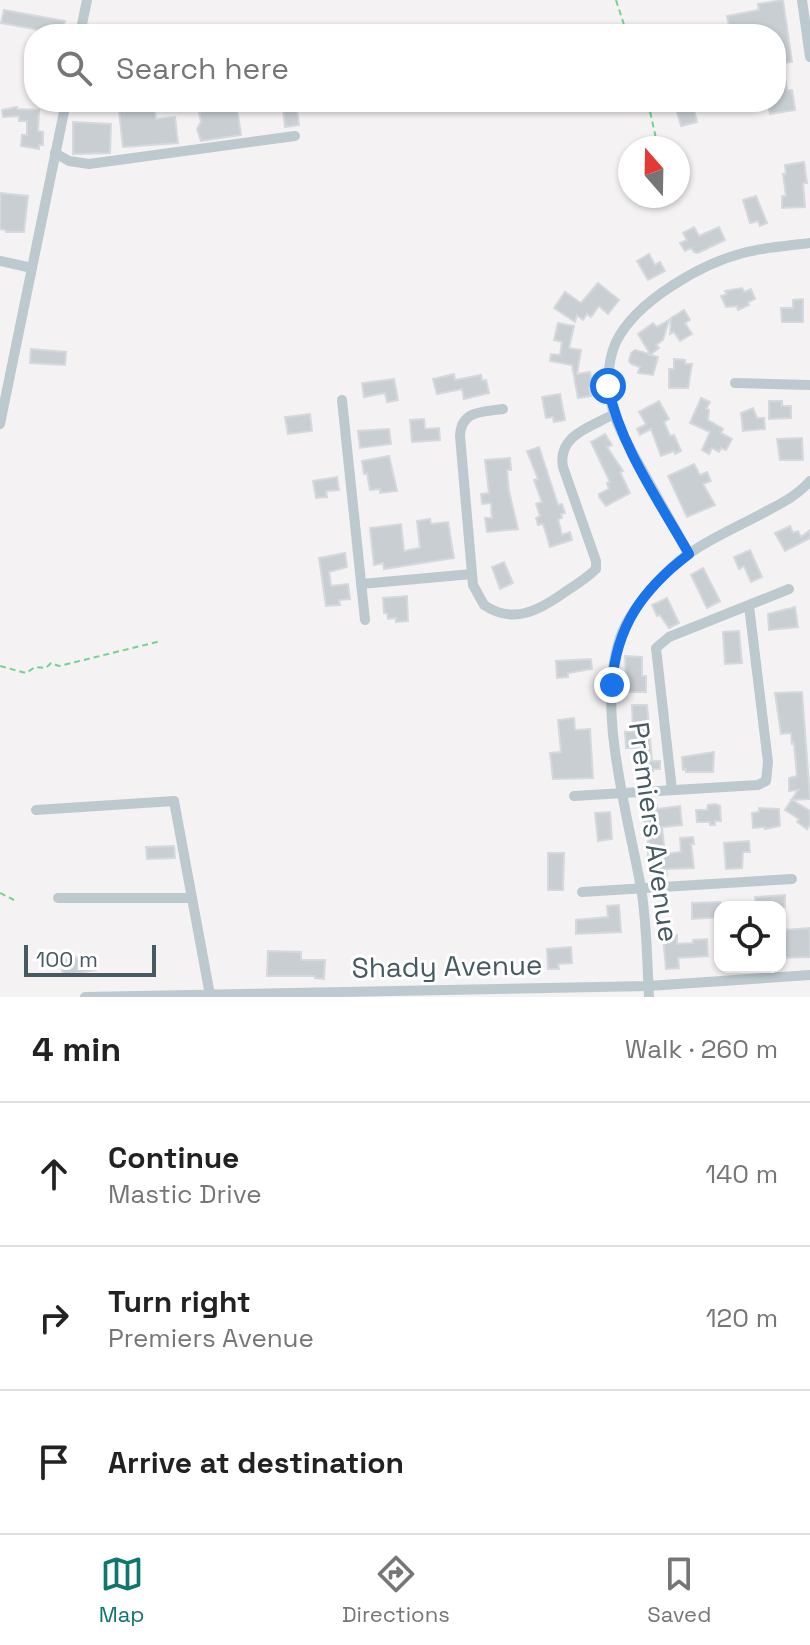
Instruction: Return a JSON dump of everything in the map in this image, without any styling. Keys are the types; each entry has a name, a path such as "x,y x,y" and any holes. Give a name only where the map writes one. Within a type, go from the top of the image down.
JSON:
{"street":[{"path":"82,24 87,0"},
{"path":"802,0 810,57"},
{"path":"0,424 64,112"},
{"path":"55,153 69,161 89,164 295,136"},
{"path":"689,554 614,414 608,386 610,360 617,341 637,315 665,291 701,269 743,253 810,243"},
{"path":"0,261 32,268"},
{"path":"735,383 810,385"},
{"path":"342,400 365,620"},
{"path":"503,409 469,415 460,429 476,593 484,605 499,613 519,615 548,604 594,571 596,561 563,467 562,452 572,437 614,414"},
{"name":"Premiers Avenue","path":"649,992 641,888 621,793 613,724 615,655 627,621 663,575 689,554 808,487"},
{"path":"361,584 472,574"},
{"path":"672,790 656,648 669,637 789,589"},
{"path":"574,796 758,785 766,781 768,762 749,606"},
{"path":"36,810 174,801 210,995"},
{"path":"582,892 792,879"},
{"path":"58,898 192,898"},
{"name":"Shady Avenue","path":"85,997 649,992 810,975"}],"path":[{"path":"616,0 624,24"},
{"path":"650,112 655,136"},
{"path":"0,666 26,673 35,667 46,668 51,663 59,666 161,641"},
{"path":"0,893 14,900"}],"building":[{"path":"783,0 792,62 786,63 786,24 729,24 727,16 759,10 758,4"},
{"path":"4,10 65,21 64,24 24,24 24,27 1,23"},
{"path":"786,84 787,90 792,90 795,110 786,111"},
{"path":"17,107 24,112 39,112 38,131 43,132 43,145 39,145 39,149 21,146 22,135 27,135 27,121 19,121 19,116 3,117 2,110"},
{"path":"119,112 155,112 156,119 175,117 178,143 123,147"},
{"path":"199,112 238,112 241,135 201,141 197,129 201,122"},
{"path":"283,112 297,112 299,125 285,127"},
{"path":"677,112 694,112 697,122 681,126"},
{"path":"73,122 111,124 110,153 73,154"},
{"path":"804,162 807,183 803,183 805,207 782,208 782,196 786,196 785,165"},
{"path":"0,193 28,196 24,232 0,229"},
{"path":"756,196 767,223 760,226 758,221 750,223 743,200"},
{"path":"694,227 699,236 719,227 725,240 698,253 691,248 685,251 680,243 687,240 683,233"},
{"path":"649,254 655,265 660,262 665,271 648,280 637,261"},
{"path":"598,283 619,300 608,314 599,306 591,317 587,314 583,320 577,315 575,322 554,308 565,292 581,303"},
{"path":"742,288 744,292 751,289 755,299 738,310 737,306 726,307 721,296 727,294 725,291"},
{"path":"803,299 803,322 782,322 781,308 793,308 793,300"},
{"path":"684,310 690,320 685,323 692,334 680,341 674,332 670,334 671,318"},
{"path":"669,320 663,340 656,345 659,348 650,355 658,357 653,375 638,373 640,367 629,361 631,353 635,350 650,354 638,334 653,323 657,327"},
{"path":"558,323 574,326 569,348 581,350 577,374 590,372 591,396 578,398 572,365 550,361 551,354 560,355 562,342 554,340"},
{"path":"31,349 66,352 65,365 30,363"},
{"path":"674,359 692,364 688,388 669,388 669,369 674,369"},
{"path":"454,374 455,380 481,375 482,381 486,380 489,393 464,399 462,389 437,394 433,379"},
{"path":"394,379 398,400 387,402 385,393 364,397 362,383"},
{"path":"560,394 565,420 554,422 553,417 546,418 542,397"},
{"path":"701,398 710,402 706,409 709,410 708,420 732,439 726,450 721,448 719,452 712,448 709,454 702,450 710,432 690,423"},
{"path":"659,401 669,419 664,422 670,436 674,435 681,451 675,454 674,451 661,456 651,429 640,435 637,429 646,424 639,412"},
{"path":"769,401 782,401 782,406 791,406 791,418 769,419"},
{"path":"753,408 757,418 764,418 765,429 743,431 741,413"},
{"path":"310,414 312,431 288,434 285,417"},
{"path":"424,419 425,429 439,428 440,440 412,442 410,420"},
{"path":"389,429 391,444 360,448 358,431"},
{"path":"605,434 612,445 607,447 623,471 620,472 630,493 606,506 599,494 609,489 607,483 610,482 591,442"},
{"path":"802,438 803,460 780,460 777,439"},
{"path":"539,447 558,505 562,504 565,513 558,519 562,535 570,532 572,540 550,547 543,524 538,525 536,518 540,516 536,504 542,502 534,480 538,479 527,451"},
{"path":"389,456 397,491 380,493 380,489 370,490 362,461"},
{"path":"510,458 511,470 507,470 509,491 518,529 487,532 485,518 492,518 491,503 482,504 481,494 489,493 485,460"},
{"path":"694,464 700,475 707,472 711,481 703,484 715,505 687,517 668,476"},
{"path":"337,477 339,490 326,491 327,497 316,498 313,481"},
{"path":"430,519 431,524 448,522 454,558 384,569 383,563 374,565 370,528 401,524 404,551 420,548 417,521"},
{"path":"790,526 793,533 798,531 801,537 810,530 810,538 785,551 775,533"},
{"path":"750,550 762,577 751,582 744,566 739,569 734,557"},
{"path":"345,553 347,567 329,572 331,586 348,584 350,599 339,600 340,605 326,606 319,558"},
{"path":"504,562 513,583 500,589 492,567"},
{"path":"703,568 720,601 707,608 691,575"},
{"path":"407,596 408,621 388,619 387,613 384,613 383,598"},
{"path":"667,598 679,623 669,628 660,615 657,616 652,605"},
{"path":"795,607 798,627 769,630 768,614"},
{"path":"739,631 742,663 725,664 723,632"},
{"path":"625,656 642,657 646,692 627,692"},
{"path":"591,659 592,669 557,678 556,661"},
{"path":"802,692 810,799 792,800 810,811 807,829 785,810 798,790 789,791 789,778 797,776 794,743 791,733 781,734 775,693"},
{"path":"632,705 647,705 652,761 660,761 660,769 653,769 653,772 639,773 639,748 626,748 625,732 633,731"},
{"path":"574,718 575,730 590,729 593,778 553,779 550,753 561,752 558,720"},
{"path":"714,752 713,772 683,770 682,757"},
{"path":"657,805 657,809 680,806 682,825 662,827 665,854 681,852 680,838 693,837 694,868 666,869 667,875 654,876 651,858 648,859 648,829 642,807"},
{"path":"708,805 720,806 721,821 715,821 715,825 697,822 696,810 707,810"},
{"path":"759,808 779,809 780,826 753,828 752,813 759,812"},
{"path":"610,812 612,839 598,841 595,813"},
{"path":"749,841 750,852 743,852 742,868 726,869 724,843"},
{"path":"174,846 175,858 147,859 146,847"},
{"path":"548,853 564,853 563,890 548,890"},
{"path":"785,895 785,901 755,901 755,897"},
{"path":"714,902 714,917 692,919 692,903"},
{"path":"619,905 621,932 576,934 576,920 608,917 607,906"},
{"path":"810,928 810,957 786,958 786,930"},
{"path":"677,935 677,944 707,939 708,956 678,958 679,968 666,969 663,936"},
{"path":"571,947 572,963 558,964 559,969 548,969 547,949"},
{"path":"268,951 301,952 301,960 325,960 324,979 315,976 267,976"},
{"path":"94,955 96,970 63,975 60,960"}],"route":[{"path":"608,386 614,414 625,439 689,554 663,575 627,621 615,655 612,685"}]}
